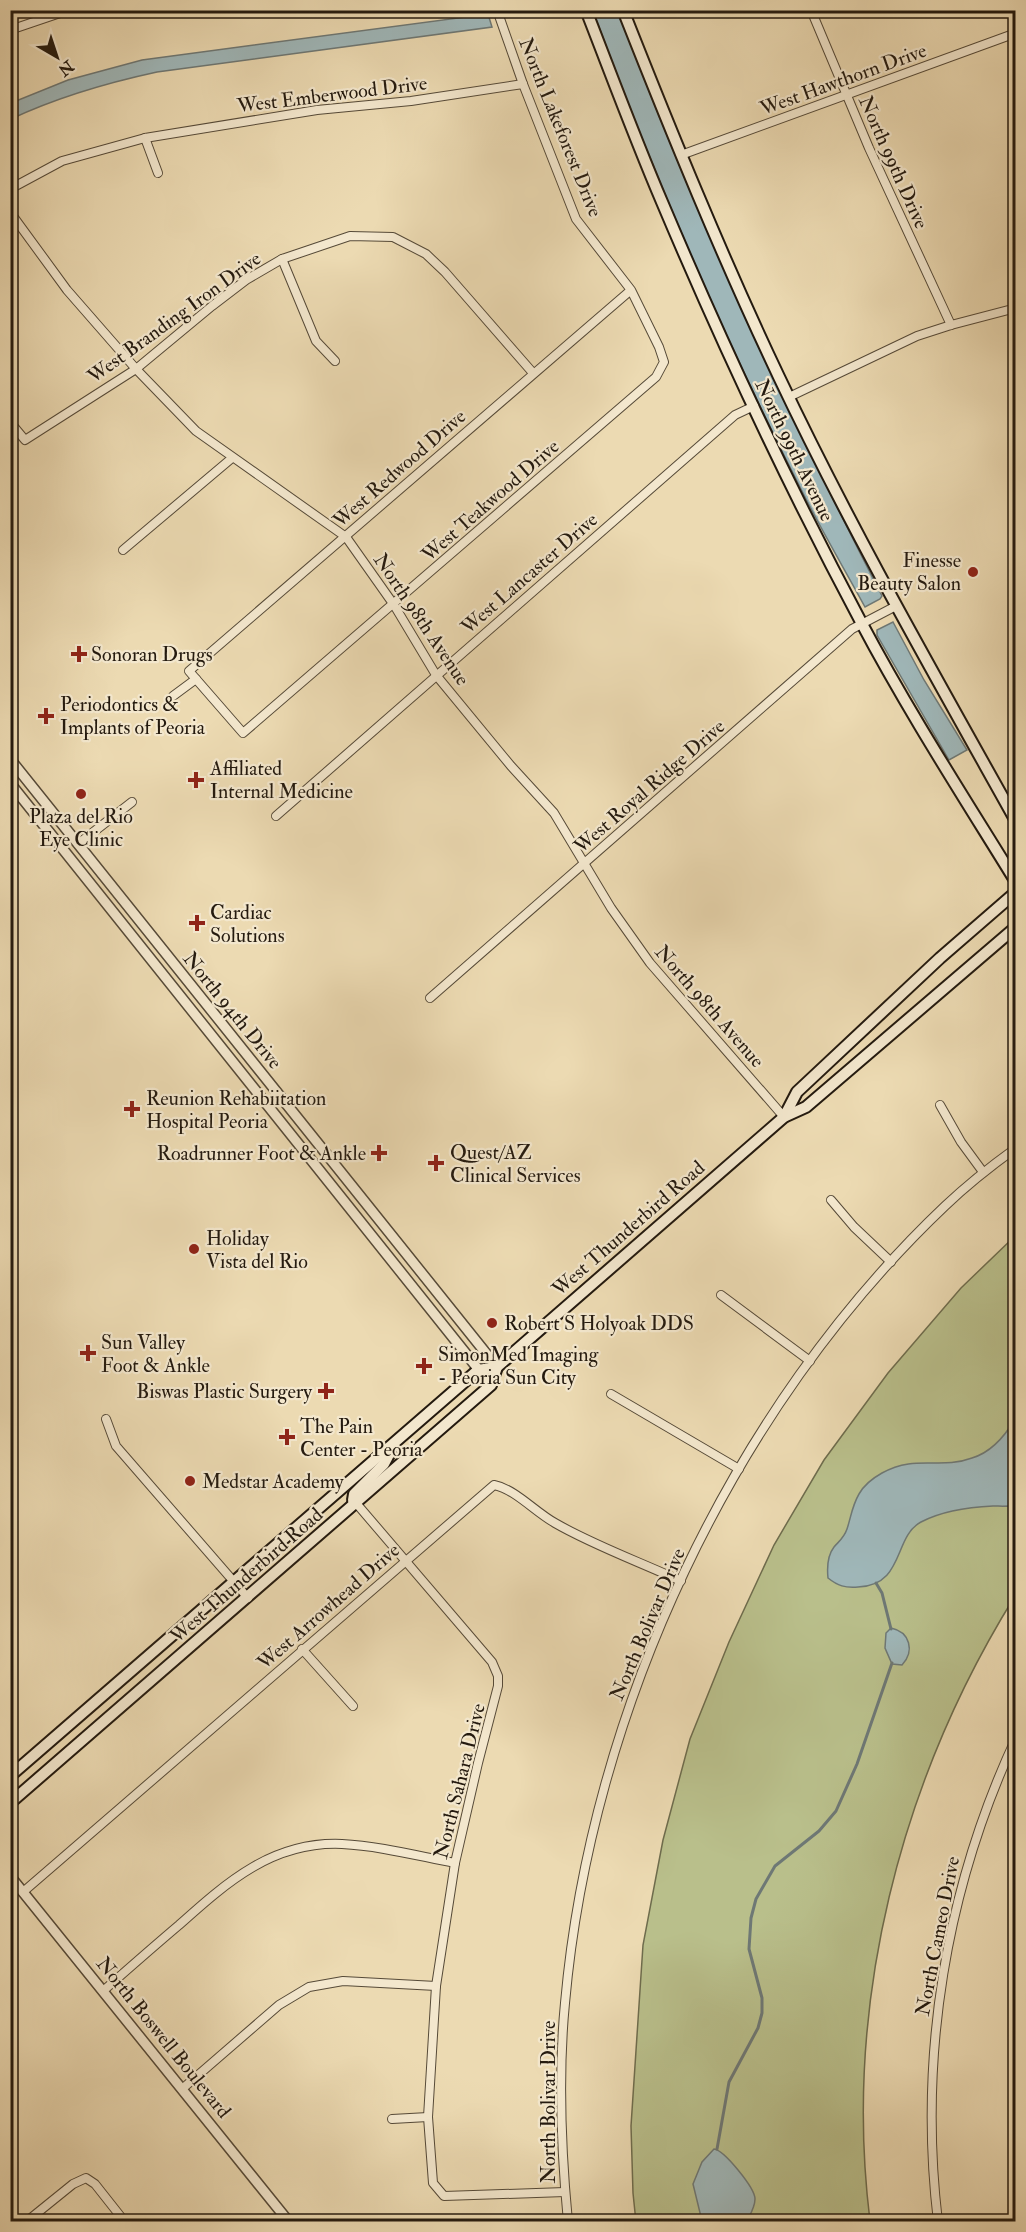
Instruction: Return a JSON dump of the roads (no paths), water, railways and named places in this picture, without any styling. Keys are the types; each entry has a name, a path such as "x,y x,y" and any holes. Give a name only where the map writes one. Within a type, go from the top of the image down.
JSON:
{"main road":[{"name":"North 99th Avenue","path":"586,10 661,200 754,406 862,624 1016,882"},
{"name":"North 99th Avenue","path":"623,10 681,155 745,303 789,397 896,606 1016,820"},
{"name":"West Thunderbird Road","path":"784,1117 796,1092 940,958 1016,892"},
{"name":"West Thunderbird Road","path":"10,1803 490,1385 497,1367 784,1117 806,1107 1016,927"},
{"path":"478,1370 497,1367"},
{"name":"West Thunderbird Road","path":"10,1776 478,1370"},
{"path":"356,1503 353,1500 354,1494 384,1464 397,1441"}],"street":[{"path":"10,30 69,10"},
{"name":"North Lakeforest Drive","path":"497,10 523,84 576,219 631,290 659,347 664,362 656,377"},
{"name":"North 99th Drive","path":"811,10 869,148 951,325"},
{"name":"West Hawthorn Drive","path":"681,155 1016,33"},
{"name":"West Emberwood Drive","path":"10,189 62,161 145,138 317,110 411,101 523,84"},
{"path":"145,138 158,173"},
{"name":"North 98th Avenue","path":"10,212 67,290 136,369 196,431 345,537 394,605 436,675 511,766 554,813 626,931 650,963 784,1117"},
{"name":"West Branding Iron Drive","path":"10,422 25,441 136,369 246,280 282,259 350,236 393,237 426,254 445,272 533,374"},
{"path":"282,259 316,341 335,361"},
{"name":"West Redwood Drive","path":"189,671 631,290"},
{"path":"789,397 904,342 951,325 1016,308"},
{"name":"West Teakwood Drive","path":"189,671 243,733 656,377"},
{"name":"West Lancaster Drive","path":"276,816 735,416 754,406"},
{"path":"123,549 232,458"},
{"name":"West Royal Ridge Drive","path":"430,998 852,629 896,606"},
{"path":"173,696 196,679"},
{"name":"North 94th Drive","path":"10,759 497,1367"},
{"name":"North 94th Drive","path":"10,783 490,1385"},
{"path":"67,854 132,802"},
{"path":"116,915 128,907"},
{"path":"235,1065 247,1056"},
{"path":"274,1115 286,1104"},
{"path":"940,1105 961,1142 983,1173"},
{"name":"North Bolivar Drive","path":"568,2222 560,2084 565,2002 587,1854 608,1773 650,1650 681,1581 739,1469 810,1361 863,1293 945,1205 1016,1148"},
{"path":"831,1200 854,1227 891,1262"},
{"path":"399,1271 411,1262"},
{"path":"721,1295 810,1361"},
{"path":"436,1316 447,1307"},
{"path":"611,1394 739,1469"},
{"path":"106,1419 116,1446 248,1598"},
{"name":"West Arrowhead Drive","path":"23,1892 494,1485 505,1487 556,1524 681,1581"},
{"name":"North Sahara Drive","path":"356,1503 492,1662 498,1676 498,1686 455,1863 436,1986 428,2117 433,2183 444,2196 565,2192"},
{"path":"302,1649 352,1706"},
{"name":"North Cameo Drive","path":"939,2222 933,2175 931,2102 937,2017 948,1944 970,1852 996,1780 1016,1738"},
{"path":"103,1991 230,1881 264,1860 300,1849 341,1844 455,1863"},
{"name":"North Boswell Boulevard","path":"10,1876 289,2222"},
{"path":"182,2088 279,2005 309,1987 343,1981 436,1986"},
{"path":"392,2119 428,2117"},
{"path":"26,2222 73,2184 86,2178 95,2184 125,2222"}],"water":[{"path":"593,11 618,11 677,160 741,307 882,596 865,607 774,436 718,316 640,134"},
{"path":"488,14 492,27 157,72 82,91 11,119 11,103 68,80 142,60"},
{"path":"893,622 924,680 967,750 949,760 877,635 877,630"},
{"path":"1015,1419 1015,1505 956,1510 921,1522 906,1538 891,1570 884,1578 873,1584 845,1587 828,1578 830,1554 844,1535 857,1498 869,1482 894,1467 917,1463 949,1463 986,1452 997,1443"},
{"path":"891,1628 903,1634 908,1643 908,1654 902,1665 892,1664 885,1648 886,1633"},
{"path":"714,2149 731,2162 754,2194 754,2205 747,2221 702,2221 693,2184 702,2162"}],"waterway":[{"path":"876,1583 882,1593 891,1629"},
{"path":"717,2149 729,2082 758,2028 762,2013 762,1998 749,1949 751,1918 756,1899 775,1866 819,1831 836,1811 857,1764 892,1663"}],"place":[{"name":"Finesse Beauty Salon","path":"973,572"},
{"name":"Sonoran Drugs","path":"79,654"},
{"name":"Periodontics & Implants of Peoria","path":"46,716"},
{"name":"Affiliated Internal Medicine","path":"196,780"},
{"name":"Plaza del Rio Eye Clinic","path":"81,794"},
{"name":"Cardiac Solutions","path":"197,923"},
{"name":"Reunion Rehabiitation Hospital Peoria","path":"132,1109"},
{"name":"Roadrunner Foot & Ankle","path":"379,1153"},
{"name":"Quest/AZ Clinical Services","path":"436,1163"},
{"name":"Holiday Vista del Rio","path":"194,1249"},
{"name":"Robert S Holyoak DDS","path":"492,1323"},
{"name":"Sun Valley Foot & Ankle","path":"88,1353"},
{"name":"SimonMed Imaging - Peoria Sun City","path":"424,1366"},
{"name":"Biswas Plastic Surgery","path":"326,1391"},
{"name":"The Pain Center - Peoria","path":"287,1437"},
{"name":"Medstar Academy","path":"190,1481"}]}
